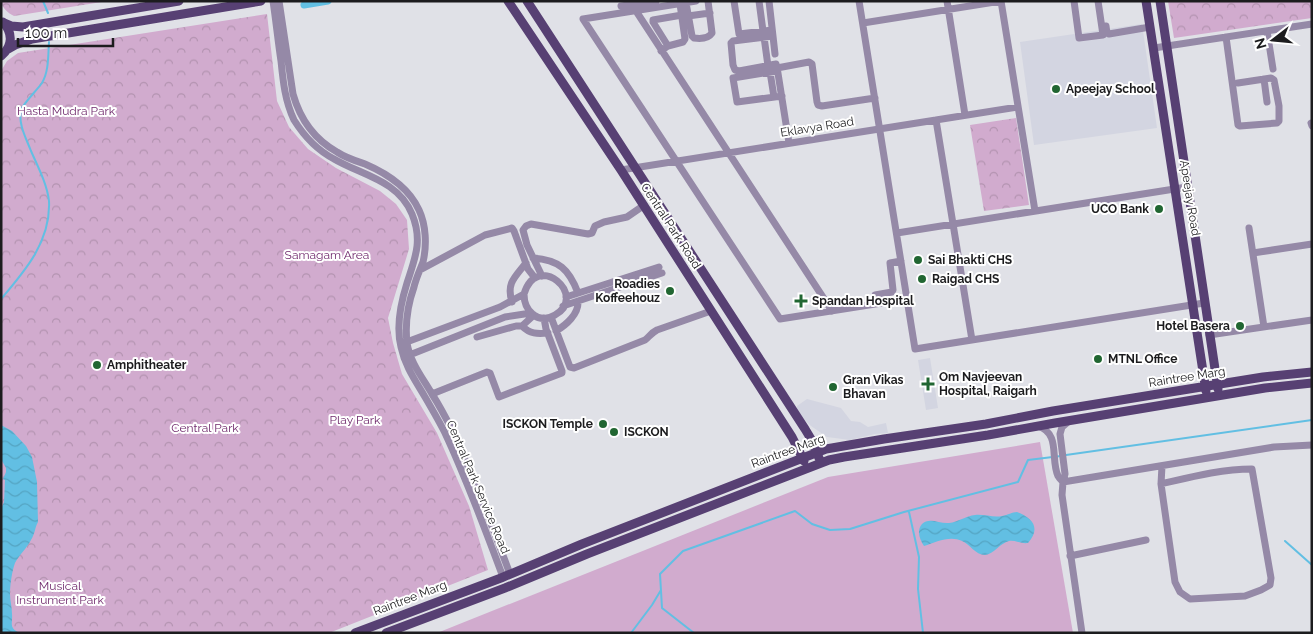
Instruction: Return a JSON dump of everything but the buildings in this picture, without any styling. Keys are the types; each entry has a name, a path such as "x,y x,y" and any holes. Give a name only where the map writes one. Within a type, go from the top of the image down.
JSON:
{"main road":[{"path":"3,22 17,27 30,26 179,1"},
{"path":"4,52 15,45 32,39 260,1"},
{"name":"Central Park Road","path":"508,1 620,170 792,437 807,468"},
{"name":"Apeejay Road","path":"1146,1 1208,398"},
{"name":"Apeejay Road","path":"1160,1 1219,396"},
{"name":"Central Park Road","path":"529,4 811,439 821,463"},
{"path":"3,22 10,34 10,42 4,52"},
{"name":"Raintree Marg","path":"355,633 817,452 876,440 986,424 1263,377 1312,372"},
{"name":"Raintree Marg","path":"386,633 821,463 844,457 988,435 1265,388 1312,383"}],"street":[{"name":"Central Park Service Road","path":"273,1 286,96 290,112 300,129 310,142 328,156 370,175 389,187 404,200 412,212 416,228 417,250 402,302 399,328 410,372 436,416 454,453 507,575"},
{"name":"Central Park Service Road","path":"279,1 293,94 301,117 326,145 338,153 374,168 387,176 402,188 419,209 425,235 425,251 410,303 404,343"},
{"path":"696,1 621,7 583,19 780,319 907,299"},
{"path":"685,16 694,38 703,39 710,36 712,33 708,1"},
{"path":"734,1 739,34 772,33"},
{"path":"759,1 764,34 774,65"},
{"path":"769,1 778,96 789,143"},
{"path":"859,1 915,349 1204,303"},
{"path":"947,1 965,115"},
{"path":"863,23 1001,1 1035,211"},
{"path":"1075,1 1079,38 1103,34 1098,1"},
{"path":"1102,1 1108,34 1150,27"},
{"path":"661,51 668,46 683,42 685,39 687,2"},
{"path":"621,7 636,11 663,3"},
{"path":"636,11 832,311"},
{"path":"668,46 653,20 710,13"},
{"path":"1154,48 1312,24"},
{"path":"1267,31 1273,69"},
{"path":"764,34 731,43 735,70 809,62 812,64 818,105 875,98"},
{"path":"1226,37 1238,124 1240,126 1279,121 1279,106 1274,80 1271,78 1238,82"},
{"path":"774,65 733,78 737,102 778,96"},
{"path":"1264,79 1267,102"},
{"name":"Eklavya Road","path":"620,170 1018,107"},
{"path":"936,120 972,340"},
{"path":"896,233 1187,187"},
{"path":"539,277 533,258 526,245 523,230 526,226 531,224 588,234 592,233 595,226 627,217 643,206"},
{"path":"420,270 485,235 512,228 528,269 539,277"},
{"path":"1249,228 1264,327"},
{"path":"1253,253 1312,244"},
{"path":"533,258 559,264 570,276 578,293"},
{"path":"875,304 875,295 892,292 893,290 890,263 901,261"},
{"path":"512,302 509,293 510,286 526,263"},
{"path":"563,306 661,270 566,297"},
{"path":"407,356 505,317 533,314 548,318 558,314 566,297 564,289 555,278 549,276 539,277 530,282 526,288 524,301 527,308 533,314"},
{"path":"404,343 500,307 524,294"},
{"path":"556,331 570,321 579,307 578,301"},
{"path":"548,318 556,331 570,367 574,368 644,340 652,332 711,311"},
{"path":"522,326 533,314"},
{"path":"432,394 487,372 490,373 499,397 562,373 548,333 548,318"},
{"path":"1209,335 1312,320"},
{"path":"476,337 516,326 522,326 527,331 536,334 548,333"},
{"name":"Central Park Service Road","path":"407,356 432,394 461,450 507,575"},
{"path":"1057,448 1060,430 1069,420"},
{"path":"1038,426 1050,435 1057,448 1058,475 1062,482 1063,508 1082,633"},
{"path":"1062,482 1274,447 1312,445"},
{"path":"1161,484 1196,475 1237,469 1252,469 1271,578 1270,585 1245,596 1190,599 1180,592 1174,582 1161,484 1162,466"},
{"path":"1070,556 1146,540"}],"shaded area":[{"path":"1142,24 1157,128 1034,145 1020,42"},
{"name":"Om Navjeevan Hospital, Raigarh","path":"930,358 938,408 926,410 918,360"},
{"path":"807,399 841,408 851,421 860,422 868,427 886,423 888,433 850,440 827,437 797,413 797,406"}],"green space":[{"path":"1,1 108,1 14,16 6,10"},
{"path":"1168,1 1312,1 1312,18 1174,38"},
{"name":"Central Park","path":"267,14 277,101 289,127 308,149 336,168 380,191 396,204 407,220 409,249 388,318 393,343 402,374 437,433 469,506 488,570 329,633 1,633 1,71 7,61 18,53"},
{"path":"1016,118 1029,205 984,211 970,125"},
{"path":"1040,442 1073,633 437,633 828,477"}],"water":[{"path":"1,425 12,431 26,446 32,457 37,482 38,522 32,538 15,563 11,582 12,627 20,633 1,633 1,509 4,502 5,480 3,479 6,468 1,459"},
{"path":"1017,512 1031,520 1034,528 1032,538 1028,543 1009,541 985,555 981,555 965,542 957,539 943,540 924,546 919,535 920,527 928,521 949,523 975,515 1004,516"}],"waterway":[{"path":"43,1 48,13"},
{"path":"304,5 328,1"},
{"path":"1,299 35,255 46,229 49,201 42,176 23,131 20,115 22,107 42,83 46,74 49,42"},
{"path":"1066,455 1312,420"},
{"path":"694,633 662,608 660,574 683,551 795,511 812,524 830,530 850,529 904,512 1018,482 1028,460 1061,456"},
{"path":"909,512 919,557 918,589 923,633"},
{"path":"1285,541 1312,565"},
{"path":"631,633 661,590"}],"place":[{"name":"Apeejay School","path":"1056,89"},
{"name":"UCO Bank","path":"1159,209"},
{"name":"Sai Bhakti CHS","path":"918,260"},
{"name":"Raigad CHS","path":"922,279"},
{"name":"Roadies Koffeehouz","path":"670,291"},
{"name":"Spandan Hospital","path":"801,301"},
{"name":"Hotel Basera","path":"1240,326"},
{"name":"MTNL Office","path":"1098,359"},
{"name":"Amphitheater","path":"97,365"},
{"name":"Om Navjeevan Hospital, Raigarh","path":"928,384"},
{"name":"Gran Vikas Bhavan","path":"833,387"},
{"name":"ISCKON Temple","path":"603,424"},
{"name":"ISCKON","path":"614,432"}],"park label":[{"name":"Hasta Mudra Park","path":"66,111"},
{"name":"Samagam Area","path":"327,255"},
{"name":"Play Park","path":"355,420"},
{"name":"Musical Instrument Park","path":"60,593"}]}
